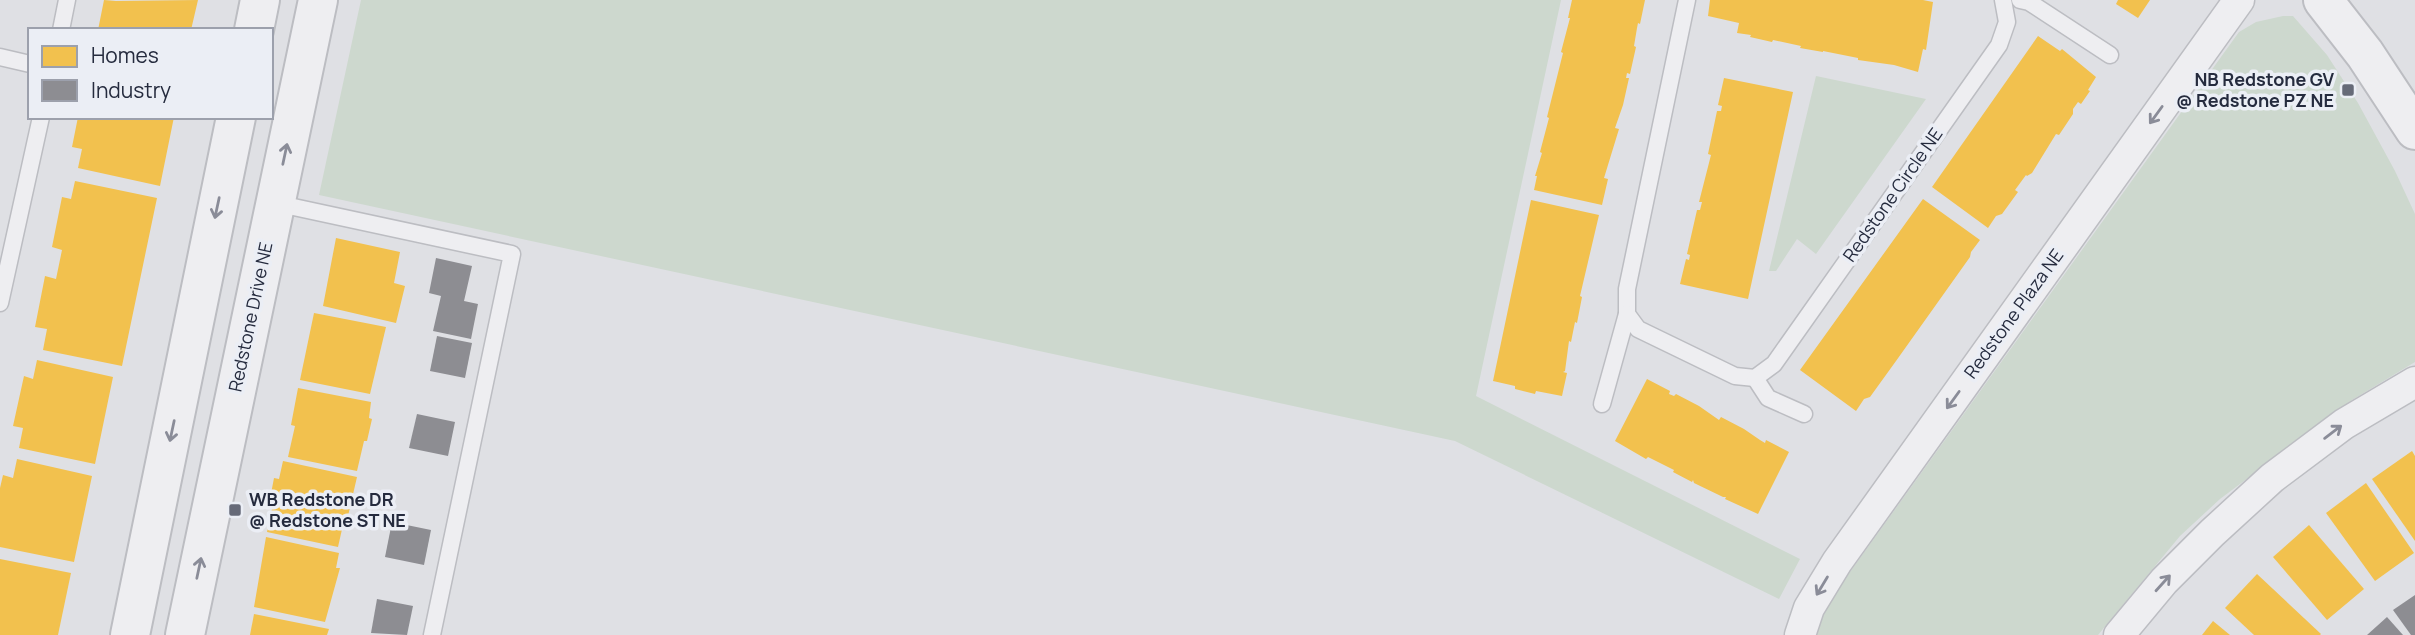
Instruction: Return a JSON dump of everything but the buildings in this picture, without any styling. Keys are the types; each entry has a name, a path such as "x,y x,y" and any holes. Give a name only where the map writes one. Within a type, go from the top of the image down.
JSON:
{"street":[{"path":"254,28 260,0"},
{"name":"Redstone Drive NE","path":"185,635 318,0"},
{"name":"Redstone Plaza NE","path":"1800,635 1809,608 1837,562 2239,0"},
{"path":"2323,0 2365,54 2415,130"},
{"path":"130,635 236,119"},
{"path":"2119,635 2164,581 2272,478 2344,424 2415,382"}],"lane":[{"path":"61,28 67,0"},
{"path":"1602,404 1627,314 1628,289 1687,0"},
{"name":"Redstone Circle NE","path":"1755,377 1774,364 1999,45 2007,22 2003,0"},
{"path":"2020,0 2029,2 2110,55"},
{"path":"0,57 28,64"},
{"path":"0,303 41,119"},
{"path":"275,203 512,254 432,635"},
{"path":"1627,314 1638,329 1656,338 1735,376 1755,377 1768,398 1804,414"}],"shaded area":[{"path":"361,0 1561,0 1476,396 1800,559 1779,599 1455,441 319,195"},
{"path":"2293,16 2327,55 2358,103 2415,214 2415,362 2352,400 2220,499 2180,536 2098,635 1816,635 1829,601 2239,32 2256,22"},
{"path":"1816,76 1926,99 1816,254 1797,239 1776,271 1769,271"}],"place":[{"name":"NB Redstone GV @ Redstone PZ NE","path":"2348,90"},
{"name":"WB Redstone DR @ Redstone ST NE","path":"235,510"}]}
